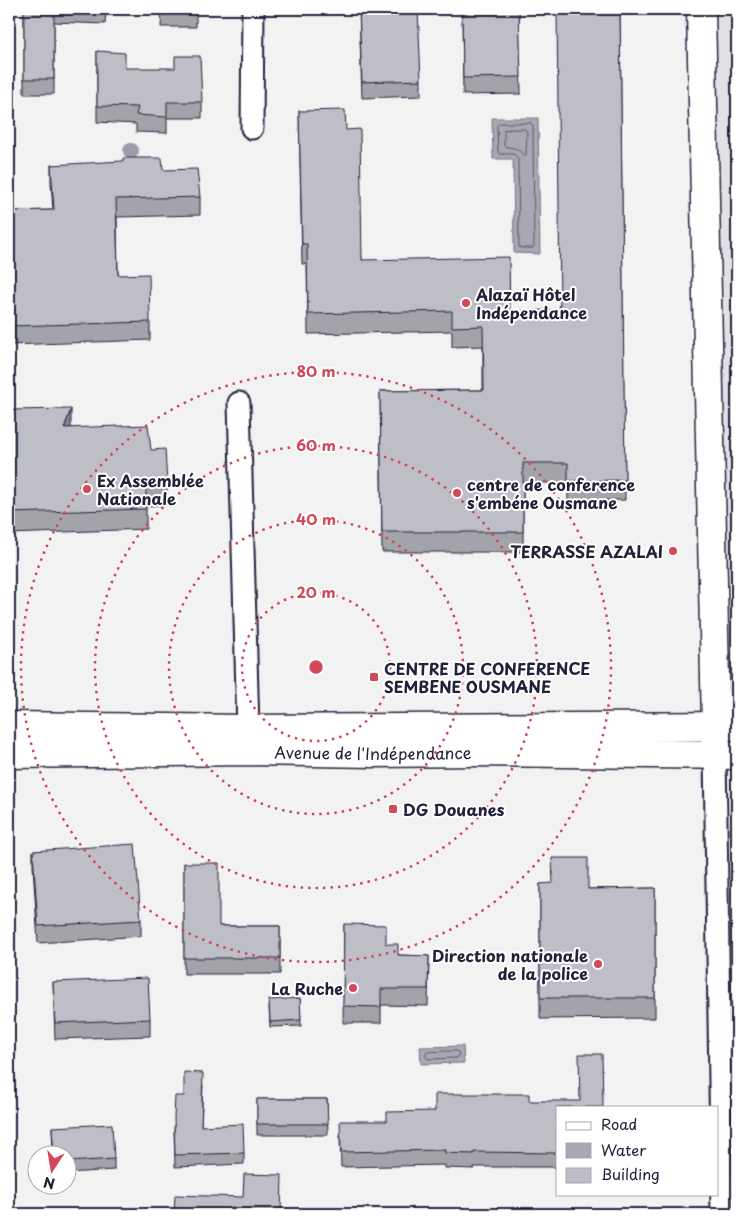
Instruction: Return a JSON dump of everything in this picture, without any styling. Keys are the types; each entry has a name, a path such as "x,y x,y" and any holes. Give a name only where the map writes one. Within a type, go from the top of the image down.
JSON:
{"main road":[{"path":"701,9 726,755"},
{"path":"14,726 14,754"},
{"name":"Avenue de l'Indépendance","path":"14,726 247,740 375,753 472,752 726,755"},
{"name":"Avenue de l'Indépendance","path":"14,754 247,740 726,726"}],"street":[{"path":"252,128 253,9"},
{"path":"239,403 247,740"},
{"path":"722,1214 726,755"}],"shaded area":[{"path":"701,9 737,9 737,726 716,726"}],"water":[{"path":"492,118 538,118 540,254 514,253 513,159 493,159"},
{"path":"463,1046 464,1063 421,1064 420,1047"}],"building":[{"path":"24,9 54,9 54,79 24,79"},
{"path":"162,9 196,9 196,11 161,11"},
{"path":"359,9 418,9 421,80 362,82"},
{"path":"462,9 519,9 521,77 463,78"},
{"path":"557,9 620,9 625,480 568,481 568,463 523,463 523,532 382,532 380,391 484,390 483,326 452,327 452,311 308,314 307,244 302,244 299,111 345,110 346,130 360,129 362,260 509,257 510,311 560,310"},
{"path":"97,51 125,53 125,68 175,68 175,56 200,56 202,102 167,102 167,117 136,115 138,107 97,106"},
{"path":"123,158 162,158 163,170 197,169 200,197 116,199 118,275 149,274 150,322 9,326 9,211 54,210 51,165 123,161"},
{"name":"Ex Assemblée Nationale","path":"71,409 64,428 148,425 151,450 165,449 167,484 146,485 146,509 9,513 9,410"},
{"path":"135,844 141,920 38,926 33,851"},
{"name":"Direction nationale de la police","path":"552,858 588,858 588,889 655,888 655,998 540,998 540,884 553,883"},
{"path":"184,863 219,863 219,926 280,926 280,958 184,958"},
{"path":"344,924 386,925 386,944 398,944 398,955 429,956 428,989 381,989 381,1007 343,1006"},
{"path":"148,978 150,1019 55,1023 53,982"},
{"path":"300,998 301,1020 270,1022 269,1000"},
{"path":"579,1054 602,1054 603,1106 556,1106 556,1153 474,1152 474,1154 445,1153 445,1150 341,1152 340,1121 387,1121 387,1112 435,1111 435,1094 529,1094 529,1101 580,1101"},
{"path":"184,1072 203,1073 201,1126 243,1124 244,1153 175,1155 175,1096 184,1096"},
{"path":"257,1099 327,1099 328,1124 257,1124"},
{"path":"112,1124 114,1159 78,1161 78,1146 53,1146 52,1127"},
{"path":"244,1174 282,1175 281,1214 174,1214 175,1195 243,1197"}],"place":[{"name":"Alazaï Hôtel Indépendance","path":"466,303"},
{"name":"Ex Assemblée Nationale","path":"87,489"},
{"name":"centre de conference s'embéne Ousmane","path":"457,493"},
{"name":"TERRASSE AZALAI","path":"673,551"},
{"name":"CENTRE DE CONFERENCE SEMBENE OUSMANE","path":"374,677"},
{"name":"DG Douanes","path":"393,809"},
{"name":"Direction nationale de la police","path":"598,964"},
{"name":"La Ruche","path":"353,988"}]}
